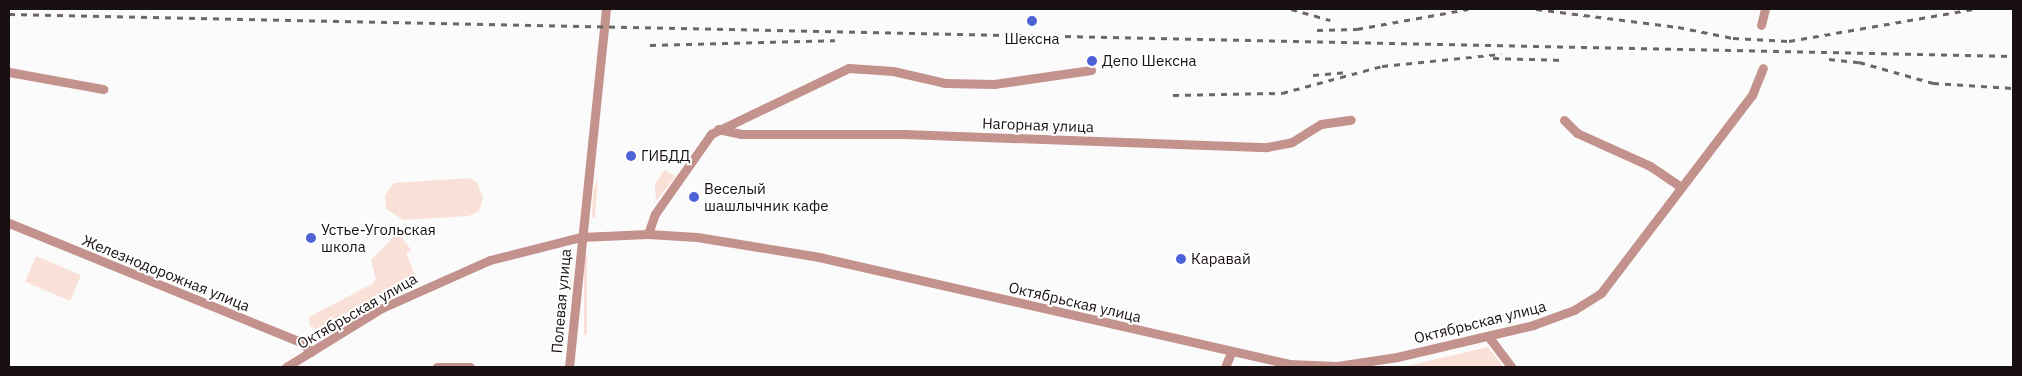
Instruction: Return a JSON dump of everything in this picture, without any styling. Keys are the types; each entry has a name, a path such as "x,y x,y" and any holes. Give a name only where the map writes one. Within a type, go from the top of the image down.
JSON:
{"street":[{"name":"Полевая улица","path":"569,367 606,9"},
{"path":"1761,25 1765,9"},
{"path":"648,234 655,214 706,140 718,129 849,68 893,71 945,83 994,84 1091,70"},
{"name":"Октябрьская улица","path":"286,367 382,308 460,272 511,253 581,237 648,234 697,237 819,257 1289,364 1337,366 1488,336 1552,319 1593,300 1752,95 1763,68"},
{"path":"9,72 103,89"},
{"name":"Нагорная улица","path":"718,129 741,134 933,135 1267,147 1292,142 1321,124 1351,120"},
{"path":"1564,120 1578,133 1650,166 1681,187"},
{"name":"Железнодорожная улица","path":"9,223 301,342 311,352"},
{"path":"1488,336 1511,367"},
{"path":"1225,367 1231,352"},
{"path":"438,366 470,367"}],"shaded area":[{"path":"664,170 676,176 656,201 655,184"},
{"path":"469,178 477,182 483,198 479,211 469,216 403,220 386,209 385,195 394,183"},
{"path":"598,179 595,218 592,218 593,191"},
{"path":"395,236 401,236 411,250 406,253 416,277 316,329 310,326 309,317 372,284 376,279 371,260"},
{"path":"572,254 571,286 566,301 569,279"},
{"path":"584,255 587,255 587,335 584,335"},
{"path":"36,256 81,275 70,301 25,282"},
{"path":"1488,347 1504,367 1402,367"}],"railway":[{"path":"1291,9 1330,20"},
{"path":"1317,30 1357,29 1468,9"},
{"path":"1536,9 1678,27 1733,38 1789,41 1975,9"},
{"path":"9,14 2013,56"},
{"path":"650,45 835,40"},
{"path":"1173,95 1282,93 1382,66 1501,54"},
{"path":"1493,58 1563,60"},
{"path":"1829,59 1859,62 1933,83 2013,88"},
{"path":"1313,75 1348,72"}],"place":[{"name":"Шексна","path":"1032,21"},
{"name":"Депо Шексна","path":"1092,61"},
{"name":"ГИБДД","path":"631,156"},
{"name":"Веселый шашлычник кафе","path":"694,197"},
{"name":"Устье-Угольская школа","path":"311,238"},
{"name":"Каравай","path":"1181,259"}]}
